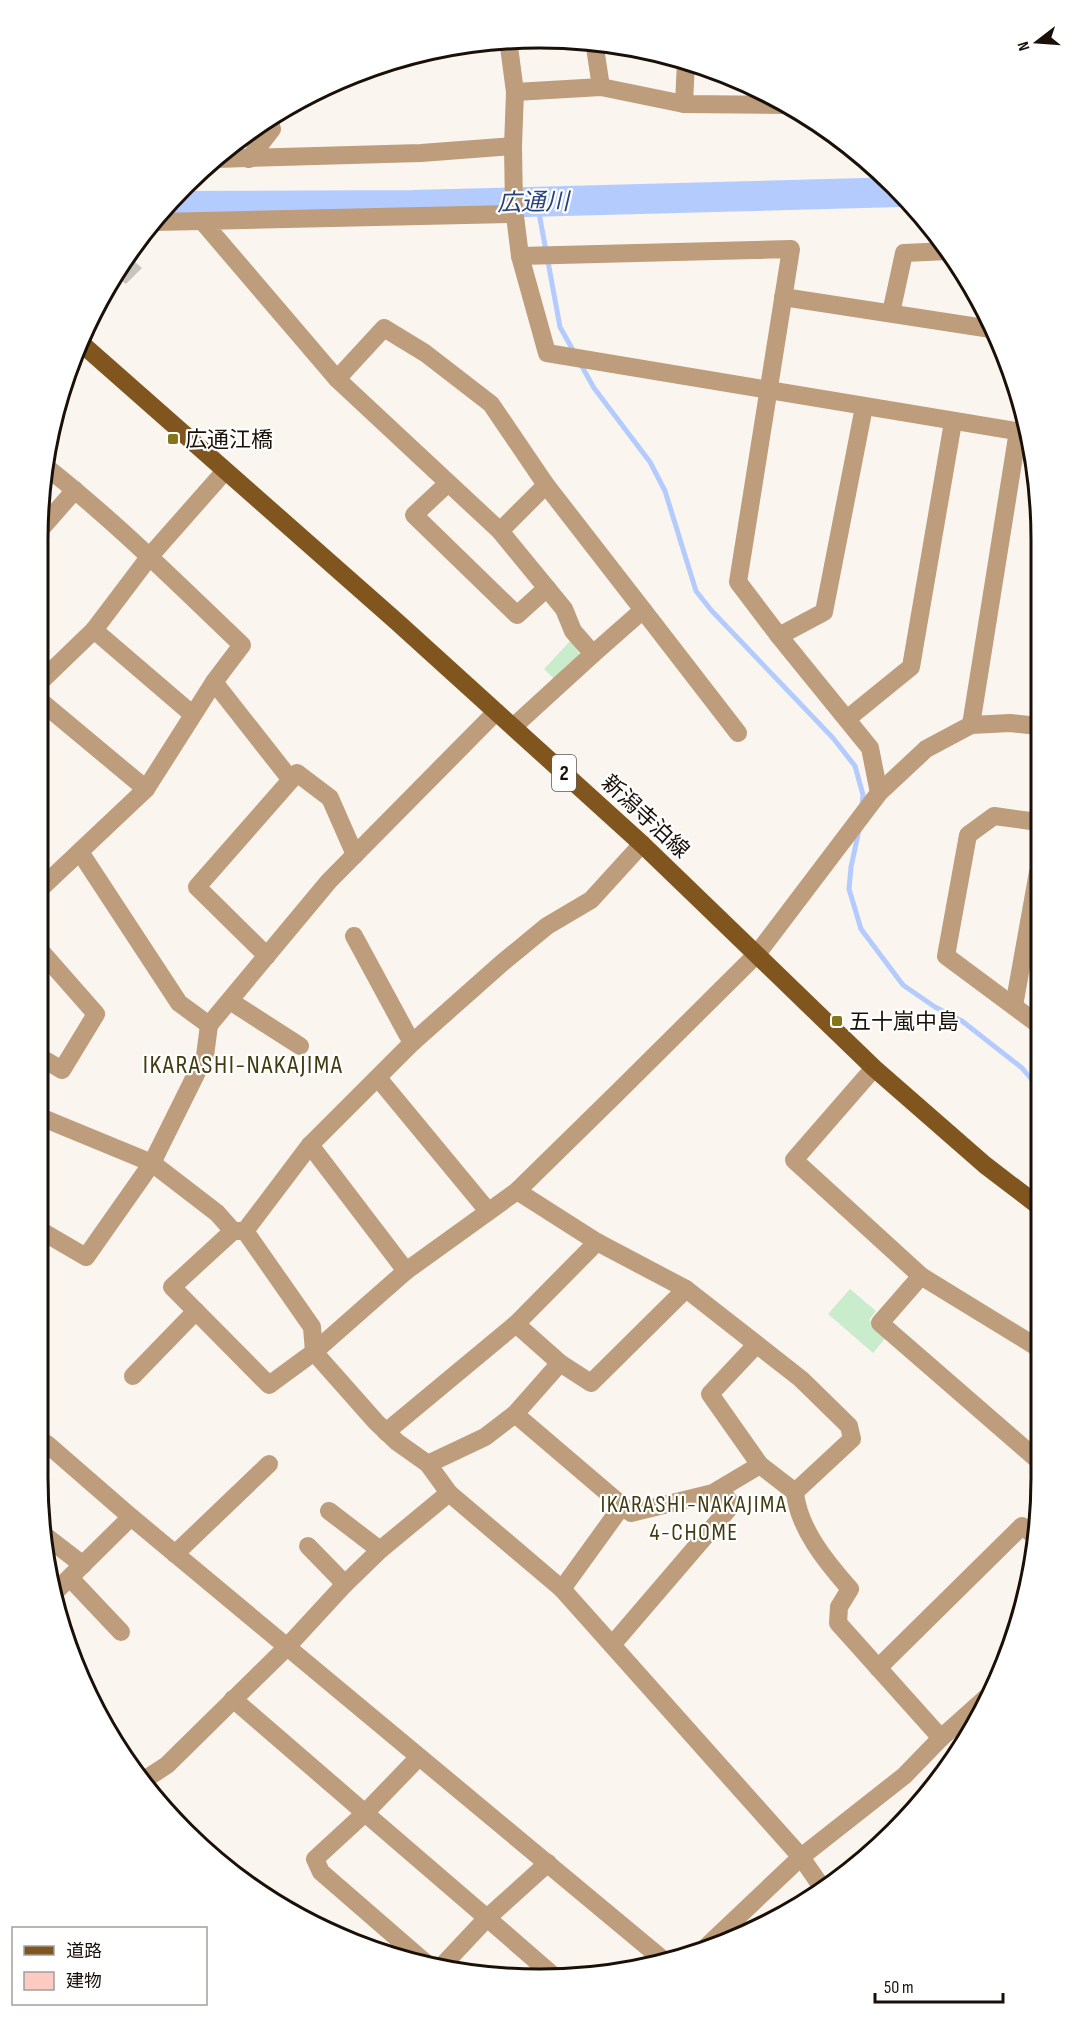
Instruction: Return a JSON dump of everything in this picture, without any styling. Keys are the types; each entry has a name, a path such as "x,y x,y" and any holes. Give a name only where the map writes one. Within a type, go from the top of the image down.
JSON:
{"main road":[{"name":"新潟寺泊線","path":"86,348 642,844 874,1068 985,1165 1031,1200"}],"street":[{"path":"509,49 515,92 514,211 520,256 547,353 1019,431"},
{"path":"596,51 601,87"},
{"path":"684,104 686,71"},
{"path":"515,92 601,87 684,104 765,103"},
{"path":"249,159 272,128"},
{"path":"229,159 513,150"},
{"path":"165,222 514,211"},
{"path":"202,221 337,379 500,531 564,609 573,631 593,654"},
{"path":"520,256 791,249 738,582 870,748 879,793"},
{"path":"891,313 904,253 937,252"},
{"path":"783,297 983,328"},
{"path":"337,379 384,328 425,353 490,404 546,485 738,733"},
{"path":"779,636 824,612 864,407"},
{"path":"847,719 911,667 953,422"},
{"path":"971,725 1021,441"},
{"path":"48,674 94,630 150,556 225,471"},
{"path":"48,882 146,789 213,682 243,645 150,556 52,472"},
{"path":"447,484 414,515 517,615 547,588"},
{"path":"500,531 546,485"},
{"path":"49,520 75,490"},
{"path":"513,727 643,610"},
{"path":"94,630 192,714"},
{"path":"213,682 291,780"},
{"path":"48,707 146,789"},
{"path":"48,1235 86,1257 152,1163 205,1056 209,1025 329,881 496,712"},
{"path":"642,844 591,900 562,916 520,948 413,1042 310,1146 239,1231 172,1287 269,1385 314,1352 406,1271 517,1191 757,954 879,793 926,749 971,725 1010,723 1031,725"},
{"path":"267,956 197,887 297,773 330,798 355,855"},
{"path":"1031,821 994,816 968,835 946,956 1031,1019"},
{"path":"80,852 179,1003 209,1025"},
{"path":"1014,1006 1031,911"},
{"path":"354,936 413,1042"},
{"path":"48,959 96,1014 62,1070 48,1062"},
{"path":"230,1001 300,1046"},
{"path":"874,1068 794,1160 921,1276 1031,1343"},
{"path":"378,1078 488,1211"},
{"path":"48,1120 152,1163 239,1231 312,1327 314,1352 386,1432 428,1464 449,1493 562,1589 801,1857 818,1882"},
{"path":"310,1146 406,1271"},
{"path":"517,1191 597,1242 686,1289 801,1379 849,1426 852,1439 795,1492"},
{"path":"386,1432 516,1324 597,1242"},
{"path":"921,1276 880,1323 1031,1454"},
{"path":"516,1324 560,1363 591,1383 686,1289"},
{"path":"133,1376 196,1311"},
{"path":"756,1346 710,1394 760,1465 795,1492 796,1504 807,1529 832,1568 850,1589 839,1607 838,1623 941,1738"},
{"path":"428,1464 485,1437 516,1414 560,1363"},
{"path":"516,1414 631,1513 713,1493 760,1465"},
{"path":"48,1446 286,1648 657,1955"},
{"path":"175,1554 269,1464"},
{"path":"612,1645 732,1505 720,1489"},
{"path":"150,1776 167,1765 286,1648 345,1584 449,1493"},
{"path":"562,1589 622,1506"},
{"path":"329,1511 380,1551"},
{"path":"60,1587 131,1518"},
{"path":"878,1668 1022,1526 1028,1531"},
{"path":"52,1543 121,1632"},
{"path":"308,1546 345,1584"},
{"path":"233,1700 546,1969"},
{"path":"718,1935 801,1857 904,1776 941,1738 965,1723"},
{"path":"414,1952 321,1872 315,1859 365,1813 419,1757"},
{"path":"447,1961 487,1918 548,1863"}],"green space":[{"path":"571,640 580,655 556,681 544,669"},
{"path":"850,1289 876,1311 869,1320 887,1336 873,1353 828,1314"}],"waterway":[{"name":"広通川","path":"179,206 413,205 887,192"},
{"path":"537,202 560,327 574,352"},
{"path":"580,363 594,388 650,462 665,491 696,591 711,610 833,738 855,766 863,795 862,806"},
{"path":"859,830 849,889 861,929 903,985 935,1007 962,1021 1022,1068 1031,1079"}],"place":[{"name":"広通江橋","path":"173,439"},
{"name":"五十嵐中島","path":"837,1021"}],"district":[{"name":"IKARASHI-NAKAJIMA","path":"243,1064"},
{"name":"IKARASHI-NAKAJIMA 4-CHOME","path":"694,1518"}]}
